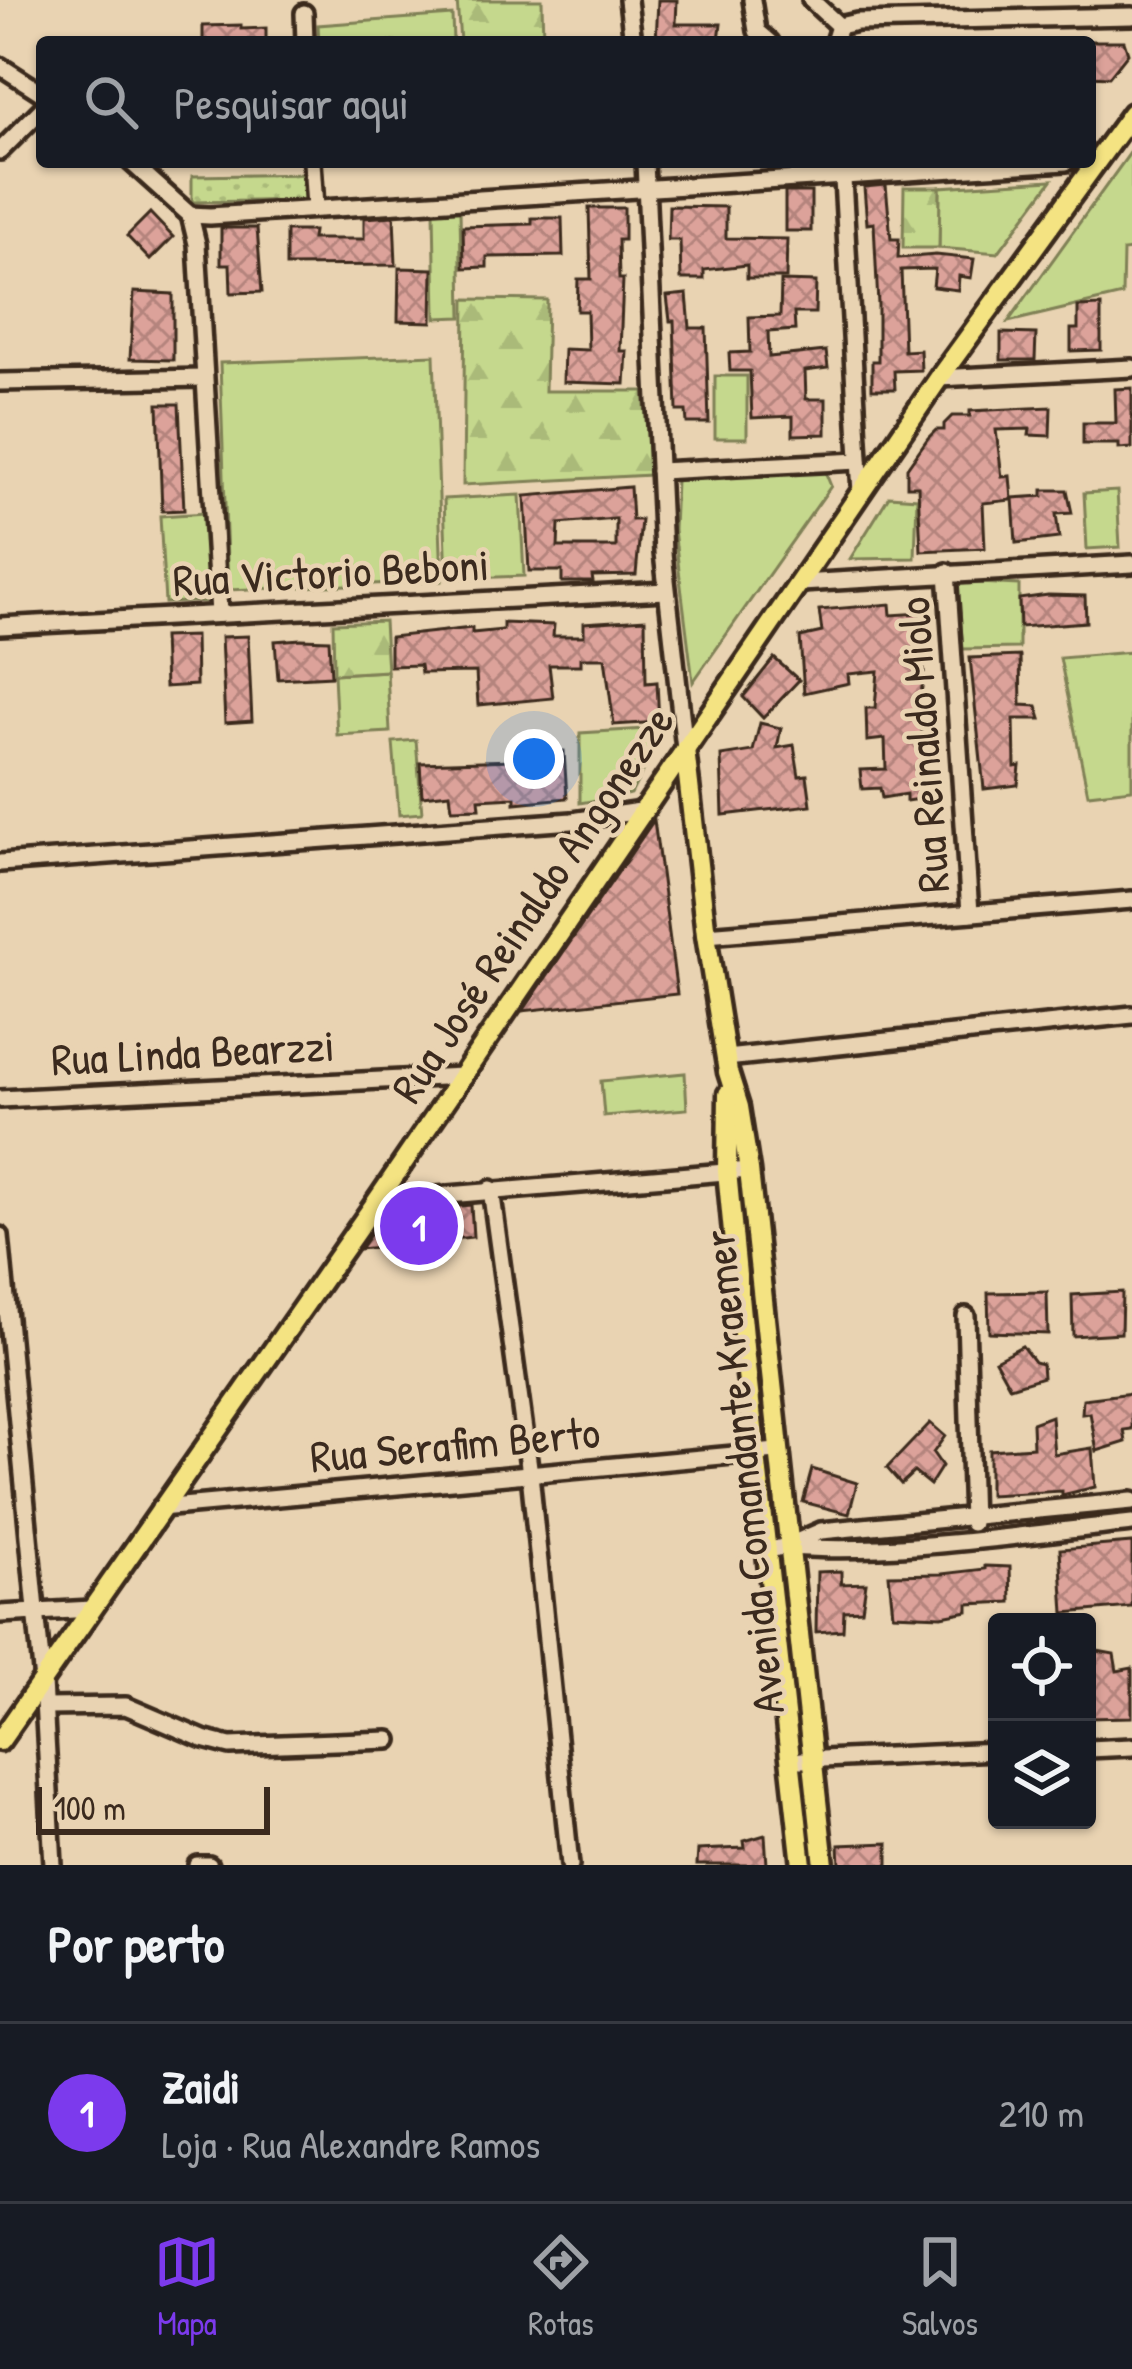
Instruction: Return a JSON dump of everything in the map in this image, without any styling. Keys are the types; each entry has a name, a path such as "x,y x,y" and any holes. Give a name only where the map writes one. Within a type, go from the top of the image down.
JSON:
{"main road":[{"name":"Rua José Reinaldo Angonezze","path":"1096,156 1132,113"},
{"name":"Rua José Reinaldo Angonezze","path":"0,1741 1087,168"},
{"name":"Avenida Comandante Kraemer","path":"685,749 706,935 749,1170 745,1357 765,1551 815,1757 824,1865"},
{"name":"Avenida Comandante Kraemer","path":"727,1065 728,1171 768,1354 787,1546 785,1626 802,1865"},
{"path":"745,1357 768,1354"}],"street":[{"path":"628,0 632,36"},
{"path":"752,0 757,31 763,36"},
{"path":"811,0 836,33 857,22 1132,16"},
{"path":"304,13 305,36"},
{"path":"0,66 36,89"},
{"path":"0,151 36,116"},
{"path":"138,168 190,215 197,244 220,614"},
{"path":"312,168 315,207"},
{"name":"Avenida Comandante Kraemer","path":"645,168 666,591 685,749"},
{"path":"190,215 647,191 843,168 861,493"},
{"path":"939,378 1132,368"},
{"path":"0,382 204,378"},
{"path":"659,471 859,461"},
{"path":"801,583 1132,564"},
{"name":"Rua Reinaldo Miolo","path":"947,572 970,913"},
{"name":"Rua Victorio Beboni","path":"0,626 666,591"},
{"path":"0,863 640,812"},
{"path":"706,935 1132,900"},
{"path":"727,1065 1132,1015"},
{"name":"Rua Linda Bearzzi","path":"0,1099 462,1076"},
{"path":"377,1201 749,1170"},
{"path":"491,1189 530,1474 570,1865"},
{"path":"0,1236 43,1682 53,1865"},
{"path":"967,1316 972,1539"},
{"name":"Rua Serafim Berto","path":"160,1508 777,1450"},
{"path":"765,1551 821,1532 1132,1501"},
{"path":"787,1546 823,1549 1132,1523"},
{"path":"0,1614 92,1609"},
{"path":"45,1708 126,1706 230,1746 389,1740"},
{"path":"1096,1748 1132,1747"},
{"path":"792,1761 988,1751"},
{"path":"197,1865 208,1865"}],"green space":[{"path":"457,0 542,0 543,36 460,36"},
{"path":"452,15 453,36 319,36 318,25"},
{"path":"1132,150 1132,250 1123,251 1122,295 1008,322"},
{"path":"306,174 306,200 192,202 192,176"},
{"path":"1052,180 998,253 939,248 940,187"},
{"path":"904,187 940,187 939,248 903,248"},
{"path":"460,209 462,317 436,318 434,210"},
{"path":"465,299 547,300 545,391 644,391 650,475 463,485"},
{"path":"434,355 442,581 228,590 220,363"},
{"path":"715,376 747,376 747,438 715,438"},
{"path":"824,469 831,486 693,682 674,530 676,480"},
{"path":"1117,491 1120,547 1087,549 1084,493"},
{"path":"520,495 524,576 447,579 444,499"},
{"path":"889,496 917,498 915,558 850,559"},
{"path":"205,513 210,601 165,603 160,516"},
{"path":"957,582 1019,585 1019,648 963,649"},
{"path":"384,621 387,671 334,674 333,623"},
{"path":"1132,652 1132,789 1088,794 1060,658"},
{"path":"387,671 390,732 337,735 334,674"},
{"path":"664,728 631,794 580,803 580,733"},
{"path":"416,740 422,813 399,815 393,742"},
{"path":"685,1073 687,1109 604,1116 601,1081"}],"building":[{"path":"658,0 677,0 676,24 721,24 720,36 656,36"},
{"path":"203,26 266,28 266,36 203,36"},
{"path":"1096,41 1124,41 1128,53 1109,77 1096,76"},
{"path":"886,185 891,239 899,239 898,258 974,259 971,278 959,276 958,290 933,287 935,269 901,270 904,351 920,350 921,370 894,371 895,389 872,389 872,361 878,361 878,305 874,223 867,224 864,187"},
{"path":"785,192 811,192 811,231 785,231"},
{"path":"669,206 726,207 726,238 787,239 786,278 747,278 747,265 704,270 704,279 681,279 680,240 668,240"},
{"path":"589,208 624,208 624,240 618,240 625,384 563,382 564,349 588,350 587,311 577,311 578,279 591,279"},
{"path":"150,213 173,237 150,260 127,236"},
{"path":"394,216 396,265 286,266 286,231 313,231 312,239 364,239 364,218"},
{"path":"532,218 562,218 563,256 487,257 487,267 464,268 463,226 532,224"},
{"path":"221,228 257,228 262,292 231,293 230,264 221,264"},
{"path":"399,268 433,269 432,322 398,321"},
{"path":"781,281 816,282 815,313 794,313 795,330 768,332 769,357 826,351 828,368 805,371 806,399 826,399 826,434 793,435 793,416 752,418 750,371 730,371 729,353 750,352 749,317 780,316"},
{"path":"134,292 173,294 173,360 130,359"},
{"path":"687,294 690,328 706,328 709,423 687,423 686,411 677,411 674,321 670,321 667,296"},
{"path":"1101,306 1101,350 1071,351 1078,307"},
{"path":"1001,333 1036,334 1035,360 1001,360"},
{"path":"1132,388 1132,448 1083,444 1083,423 1116,423 1115,389"},
{"path":"158,404 179,404 184,510 162,511"},
{"path":"1051,407 1050,436 1029,435 1030,429 996,430 1002,477 1010,476 1012,500 983,503 985,548 921,551 918,486 907,486 907,468 928,438 944,430 952,416 970,416 970,411"},
{"path":"630,487 632,520 641,520 636,575 562,582 562,571 529,571 525,496","holes":["616,519 616,547 558,547 559,524"]},
{"path":"1043,490 1067,490 1072,513 1056,514 1059,538 1016,543 1013,498 1043,496"},
{"path":"1085,596 1086,622 1020,627 1019,599"},
{"path":"890,604 891,615 921,613 926,798 906,801 906,794 882,798 880,788 862,789 860,770 886,769 885,739 867,741 866,708 875,708 878,671 848,674 849,683 804,693 800,637 822,632 819,610"},
{"path":"645,619 646,683 657,682 659,722 614,725 605,658 581,658 581,665 549,665 553,698 478,705 476,672 421,673 420,665 390,666 390,637 472,628 472,633 503,630 503,623 554,625 553,636 584,636 584,623"},
{"path":"195,636 196,685 165,687 163,637"},
{"path":"248,636 252,721 225,723 221,637"},
{"path":"329,640 331,676 278,679 275,641"},
{"path":"1020,656 1021,705 1037,706 1041,719 1014,719 1018,785 984,789 970,658"},
{"path":"774,658 799,680 763,718 743,697"},
{"path":"760,723 781,728 777,748 794,745 799,776 807,775 811,805 723,815 721,756 753,751"},
{"path":"564,751 567,798 515,803 515,797 479,799 480,808 452,809 450,793 422,796 420,763 513,760 512,754"},
{"path":"654,820 677,994 523,1011"},
{"path":"471,1205 473,1237 360,1249 385,1213"},
{"path":"1047,1292 1048,1334 989,1332 988,1293"},
{"path":"1122,1292 1121,1333 1073,1336 1072,1295"},
{"path":"1022,1346 1034,1362 1042,1364 1043,1377 1010,1387 995,1360"},
{"path":"1132,1393 1132,1429 1124,1430 1126,1442 1097,1451 1090,1413 1082,1414 1083,1399"},
{"path":"1051,1416 1054,1454 1092,1448 1095,1487 1062,1495 1062,1491 989,1495 989,1450 1033,1447 1032,1423"},
{"path":"930,1423 945,1436 933,1453 942,1466 930,1485 914,1472 901,1484 887,1468"},
{"path":"812,1469 857,1483 849,1514 803,1502"},
{"path":"1132,1543 1132,1607 1064,1613 1060,1549"},
{"path":"1010,1567 1011,1602 968,1604 968,1611 942,1616 893,1614 889,1575 942,1574"},
{"path":"841,1571 841,1584 866,1583 862,1610 844,1611 843,1630 816,1632 817,1572"},
{"path":"1096,1651 1114,1654 1117,1671 1132,1668 1132,1717 1096,1718"},
{"path":"765,1835 767,1865 697,1865 698,1850 745,1848 744,1841"},
{"path":"888,1843 888,1865 840,1865 839,1845"}],"place":[{"name":"Zaidi","path":"419,1226"}]}
